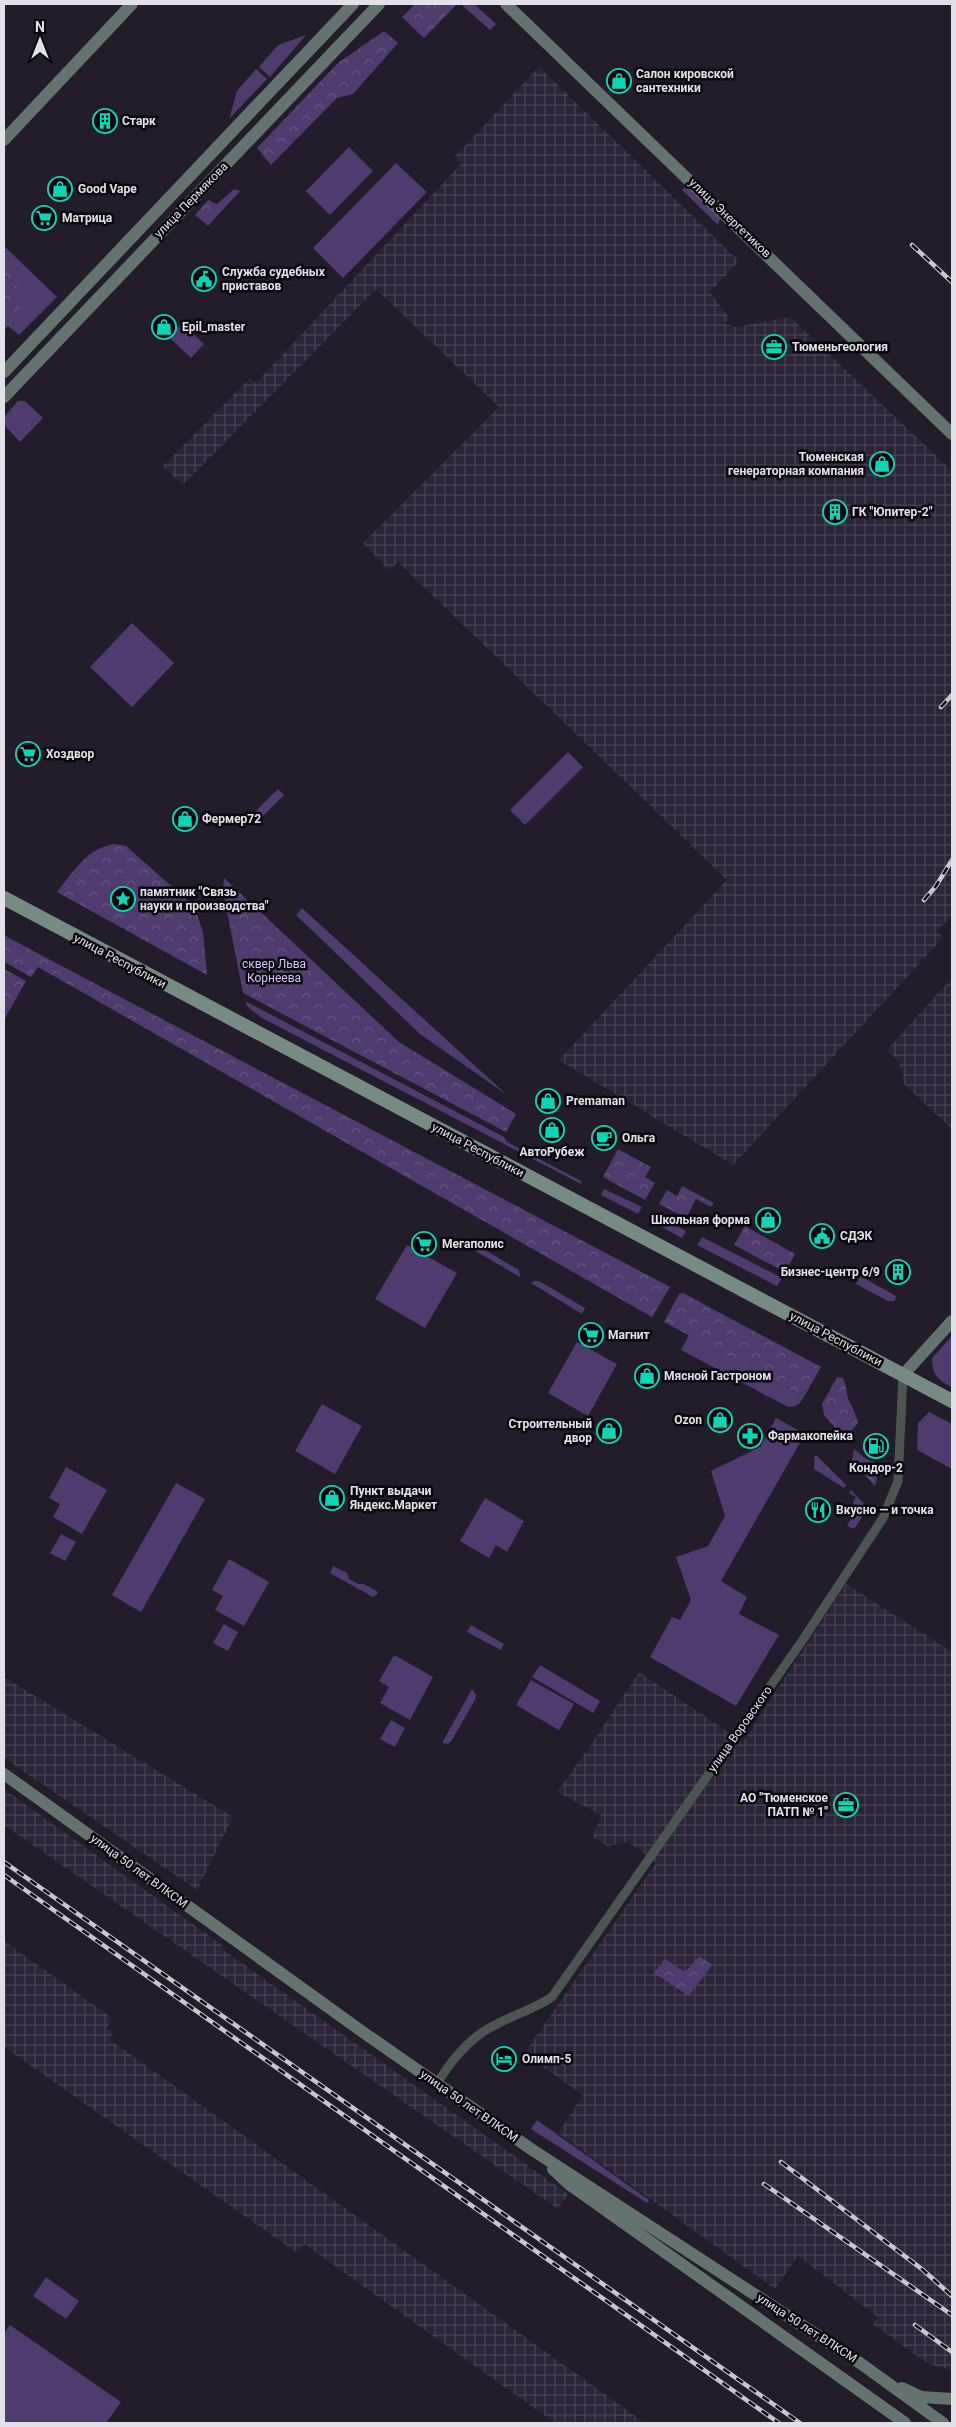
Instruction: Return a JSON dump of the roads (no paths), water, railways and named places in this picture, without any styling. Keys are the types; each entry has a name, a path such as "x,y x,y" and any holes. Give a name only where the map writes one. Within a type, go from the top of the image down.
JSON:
{"main road":[{"name":"улица Республики","path":"4,898 952,1401"}],"street":[{"path":"4,140 132,4"},
{"name":"улица Пермякова","path":"4,372 353,4"},
{"name":"улица Пермякова","path":"4,397 380,4"},
{"name":"улица Энергетиков","path":"506,4 952,434"},
{"path":"903,1375 952,1321"},
{"name":"улица Воровского","path":"437,2083 460,2052 481,2033 538,2006 552,1997 764,1695 883,1518 898,1481 903,1375"},
{"name":"улица 50 лет ВЛКСМ","path":"4,1774 531,2149 882,2378 943,2423"},
{"path":"531,2149 569,2184 904,2423"},
{"path":"882,2378 921,2397 952,2399"}],"railway":[{"path":"912,245 952,282"},
{"path":"941,707 952,695"},
{"path":"924,900 936,886 952,860"},
{"path":"4,1862 800,2423"},
{"path":"4,1875 779,2423"},
{"path":"781,2162 923,2270 952,2296"},
{"path":"764,2184 952,2315"},
{"path":"915,2325 952,2352"}],"place":[{"name":"Салон кировской сантехники","path":"619,81"},
{"name":"Старк","path":"105,121"},
{"name":"Good Vape","path":"60,189"},
{"name":"Матрица","path":"44,218"},
{"name":"Служба судебных приставов","path":"204,279"},
{"name":"Epil_master","path":"164,327"},
{"name":"Тюменьгеология","path":"774,347"},
{"name":"Тюменская генераторная компания","path":"882,464"},
{"name":"ГК \"Юпитер-2\"","path":"835,512"},
{"name":"Хоздвор","path":"28,754"},
{"name":"Фермер72","path":"185,819"},
{"name":"памятник \"Связь науки и производства\"","path":"123,899"},
{"name":"Premaman","path":"548,1101"},
{"name":"АвтоРубеж","path":"552,1130"},
{"name":"Ольга","path":"604,1138"},
{"name":"Школьная форма","path":"768,1220"},
{"name":"СДЭК","path":"822,1236"},
{"name":"Мегаполис","path":"424,1244"},
{"name":"Бизнес-центр 6/9","path":"898,1272"},
{"name":"Магнит","path":"591,1335"},
{"name":"Мясной Гастроном","path":"647,1376"},
{"name":"Ozon","path":"720,1420"},
{"name":"Строительный двор","path":"609,1431"},
{"name":"Фармакопейка","path":"750,1436"},
{"name":"Кондор-2","path":"876,1446"},
{"name":"Пункт выдачи Яндекс.Маркет","path":"332,1498"},
{"name":"Вкусно — и точка","path":"818,1510"},
{"name":"АО \"Тюменское ПАТП № 1\"","path":"846,1805"},
{"name":"Олимп-5","path":"504,2059"}],"park label":[{"name":"сквер Льва Корнеева","path":"274,971"}]}
